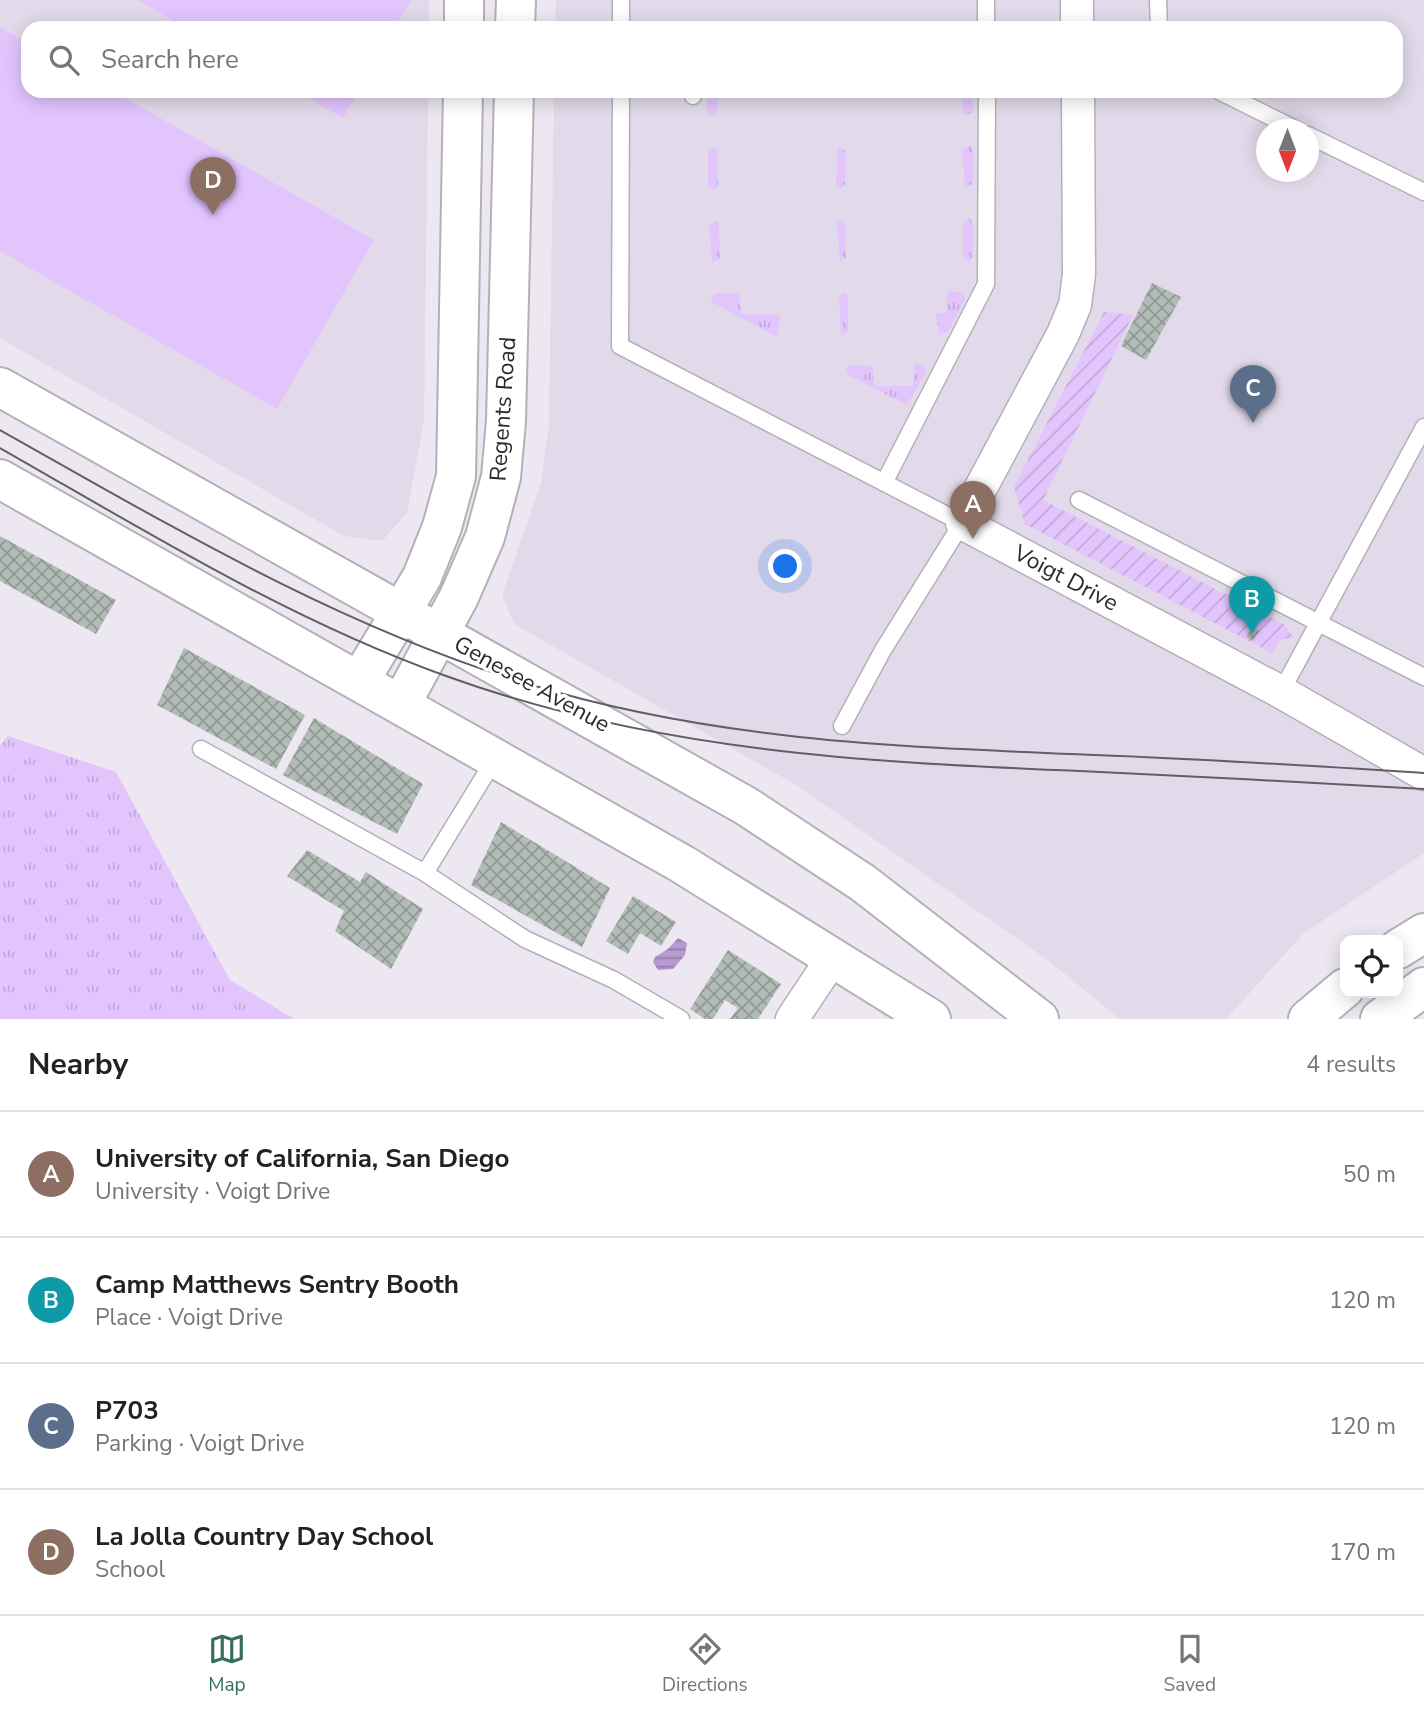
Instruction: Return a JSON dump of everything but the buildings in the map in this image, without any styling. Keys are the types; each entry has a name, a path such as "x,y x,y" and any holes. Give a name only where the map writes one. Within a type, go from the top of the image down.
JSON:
{"main road":[{"path":"464,0 464,21"},
{"path":"515,21 516,0"},
{"name":"Regents Road","path":"360,680 422,577 442,527 456,476 463,98"},
{"name":"Regents Road","path":"401,704 441,634 485,537 501,477 506,421 514,98"},
{"name":"Genesee Avenue","path":"0,387 746,806 863,883 1039,1019"},
{"path":"0,479 682,864 834,956 931,1019"},
{"path":"1403,946 1424,933"},
{"path":"1381,1019 1424,987"},
{"path":"1308,1019 1340,992"}],"street":[{"path":"1077,0 1077,21"},
{"path":"962,523 1063,334 1075,305 1079,274 1078,98"},
{"name":"Voigt Drive","path":"962,523 1281,692 1424,774"},
{"path":"792,1019 834,956"}],"lane":[{"path":"621,0 621,21"},
{"path":"986,0 986,21"},
{"path":"1158,0 1159,21"},
{"path":"621,98 620,346 962,523 883,650 842,726"},
{"path":"884,483 986,284 987,98"},
{"path":"1233,98 1275,119"},
{"path":"1319,140 1424,192"},
{"path":"1281,692 1424,426"},
{"path":"1079,500 1424,677"},
{"path":"201,750 425,873 525,939 614,980 681,1019"},
{"path":"425,873 496,757"}],"shaded area":[{"path":"0,0 429,0 429,21 21,21 21,98 428,98 424,420 407,513 382,541 344,536 0,338"},
{"path":"556,0 1424,0 1424,853 1304,933 1226,1019 1120,1019 1045,958 796,785 514,624 502,595 541,483 549,425 554,98 1403,98 1403,21 555,21"},
{"path":"678,938 687,943 685,955 673,969 658,970 653,962 655,957 668,949"}],"green space":[{"path":"137,0 411,0 399,21 174,21"},
{"path":"0,27 21,39 21,98 125,98 374,240 277,409 0,251"},
{"path":"308,98 355,98 343,118"},
{"path":"707,98 718,98 717,112 711,116 707,112"},
{"path":"962,98 972,98 973,111 968,115 963,113"},
{"path":"969,145 973,150 973,184 965,188 962,150"},
{"path":"838,146 845,150 845,184 841,189 836,184"},
{"path":"714,147 718,151 718,187 714,190 708,186 708,152"},
{"path":"969,218 973,223 973,257 969,262 963,257 963,223"},
{"path":"841,219 846,224 846,258 840,262 837,223"},
{"path":"716,220 719,224 720,259 712,263 709,225"},
{"path":"948,291 964,292 965,300 948,332 939,334 936,313 946,313"},
{"path":"843,292 848,296 848,331 841,335 839,296"},
{"path":"716,293 739,294 741,314 780,315 778,335 773,335 712,302 711,297"},
{"path":"1104,312 1133,315 1043,500 1285,625 1293,637 1280,640 1272,653 1025,524 1014,487"},
{"path":"851,365 873,366 874,386 913,386 914,366 924,365 926,372 907,405 850,376 846,369"},
{"path":"8,736 116,772 230,980 294,1019 0,1019 0,745"}],"tram line":[{"path":"0,430 191,537 321,603 456,660 525,683 596,702 666,718 807,738 950,749 1424,773"},
{"path":"0,448 218,572 330,628 446,676 524,701 602,721 680,737 838,757 1424,789"}],"place":[{"name":"La Jolla Country Day School","path":"213,215"},
{"name":"P703","path":"1253,423"},
{"name":"University of California, San Diego","path":"973,539"},
{"name":"Camp Matthews Sentry Booth","path":"1252,634"}]}
